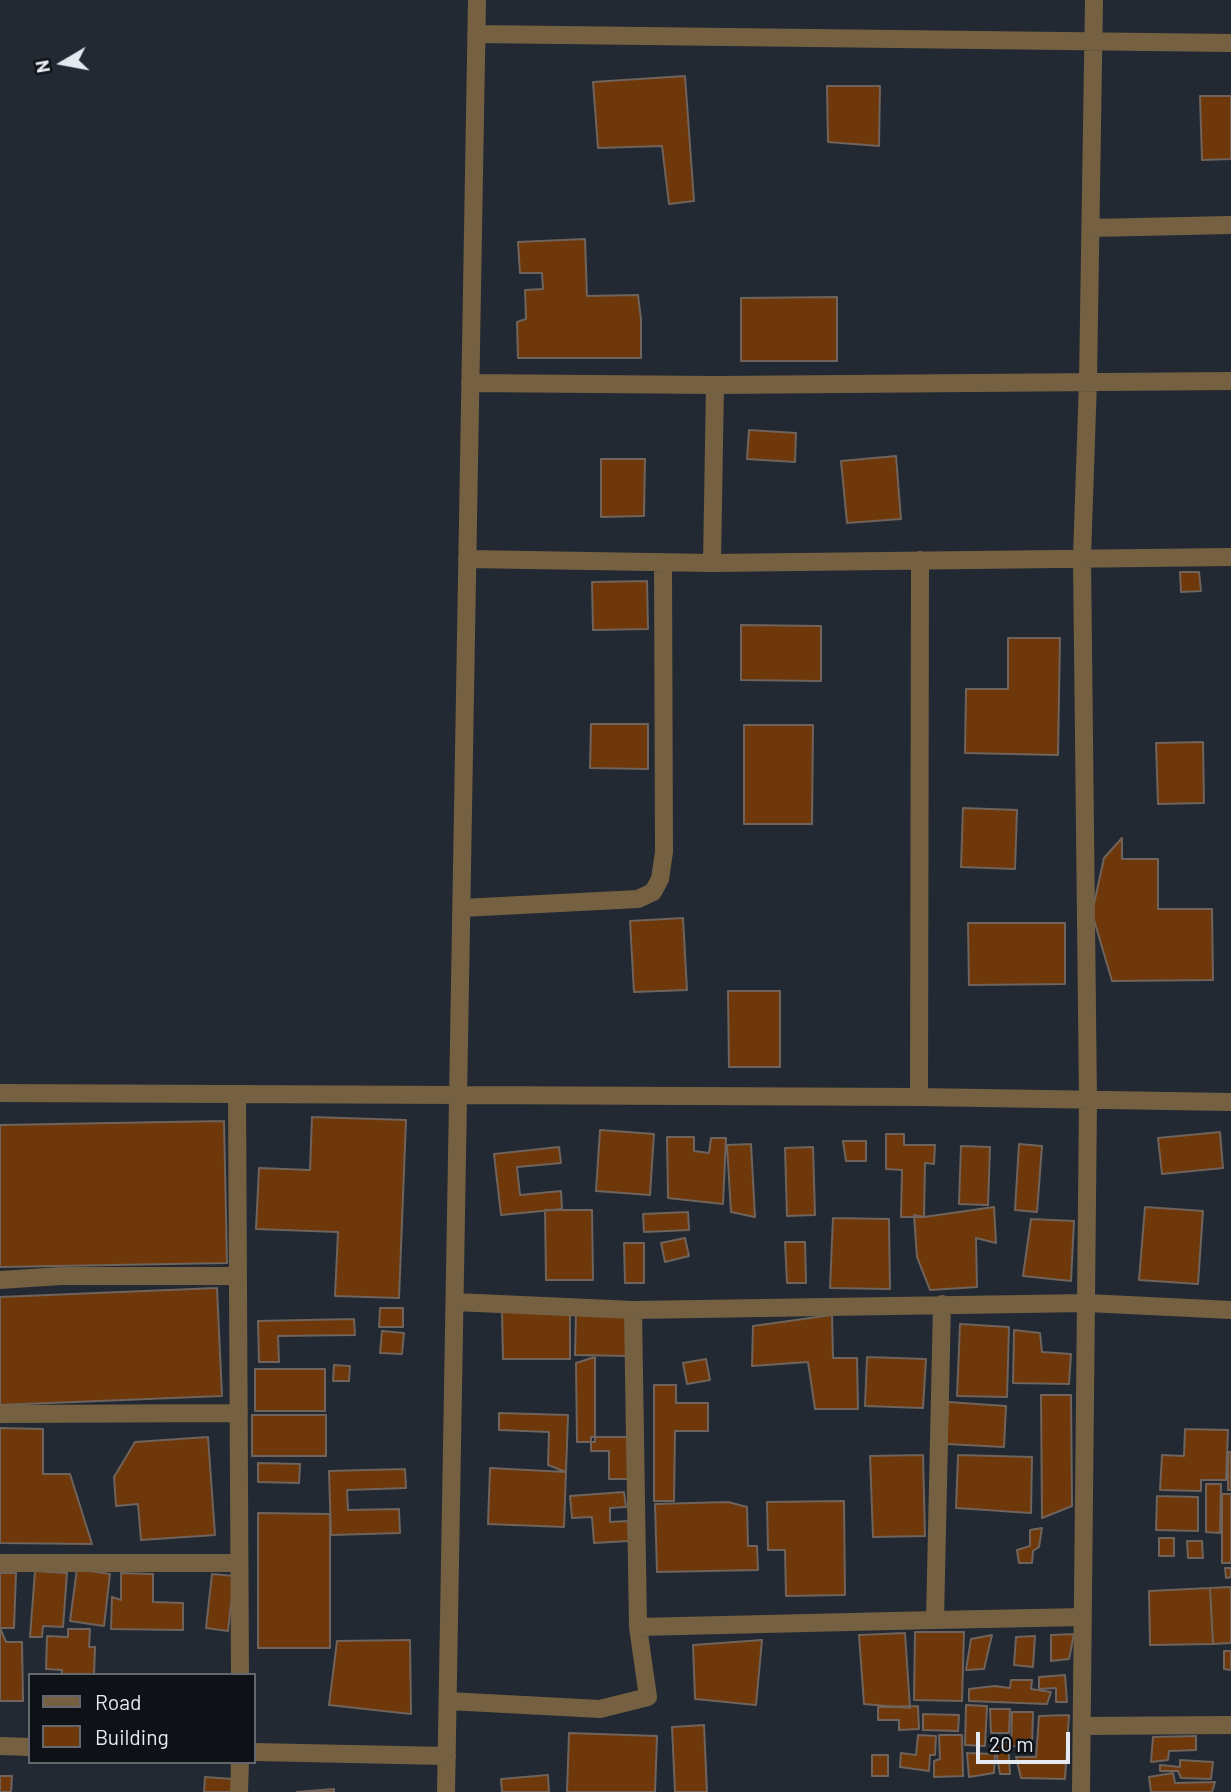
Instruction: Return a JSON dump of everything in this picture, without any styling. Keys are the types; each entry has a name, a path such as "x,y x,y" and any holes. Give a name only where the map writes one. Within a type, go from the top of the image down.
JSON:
{"street":[{"path":"446,1792 477,0"},
{"path":"1082,1792 1088,1101 1082,557 1088,381 1094,0"},
{"path":"476,34 1231,43"},
{"path":"1091,228 1231,225"},
{"path":"470,383 715,385 1231,381"},
{"path":"712,563 715,385"},
{"path":"467,559 712,563 1231,557"},
{"path":"919,1097 920,560"},
{"path":"462,908 638,899 653,892 660,879 664,852 663,562"},
{"path":"0,1093 919,1097 1231,1102"},
{"path":"237,1095 240,1673"},
{"path":"0,1280 61,1276 238,1276"},
{"path":"455,1302 634,1310 1087,1303 1231,1310"},
{"path":"935,1620 942,1304"},
{"path":"448,1701 600,1709 648,1697 638,1627 634,1310"},
{"path":"0,1414 239,1413"},
{"path":"0,1563 239,1563"},
{"path":"638,1627 1083,1617"},
{"path":"1082,1726 1231,1725"},
{"path":"0,1746 28,1746"},
{"path":"256,1752 447,1756"},
{"path":"239,1792 240,1764"}],"building":[{"path":"685,76 694,201 669,204 662,146 598,148 593,82"},
{"path":"827,86 880,86 879,146 828,142"},
{"path":"1200,96 1231,96 1231,159 1202,160"},
{"path":"585,239 587,296 638,295 641,358 518,358 517,322 526,319 525,290 543,289 542,273 520,273 518,242"},
{"path":"837,297 837,361 741,361 741,298"},
{"path":"749,430 796,433 795,462 747,459"},
{"path":"896,456 901,519 847,523 841,461"},
{"path":"601,459 645,459 644,516 601,517"},
{"path":"1180,572 1199,572 1201,591 1181,592"},
{"path":"647,581 648,629 593,630 592,582"},
{"path":"741,625 821,626 821,681 741,680"},
{"path":"1008,638 1060,638 1058,755 965,753 966,689 1008,689"},
{"path":"591,724 648,724 648,769 590,768"},
{"path":"744,725 813,725 812,824 744,824"},
{"path":"1203,742 1204,803 1158,804 1156,743"},
{"path":"963,808 1017,810 1015,869 961,867"},
{"path":"1122,838 1122,859 1158,859 1158,909 1212,909 1213,980 1112,981 1092,913 1104,858"},
{"path":"683,918 687,990 634,992 630,921"},
{"path":"968,923 1065,923 1065,984 969,985"},
{"path":"728,991 780,991 780,1067 729,1067"},
{"path":"312,1117 406,1120 399,1298 335,1296 338,1232 256,1229 259,1168 310,1170"},
{"path":"224,1121 227,1263 0,1267 0,1125"},
{"path":"600,1130 654,1134 650,1195 596,1191"},
{"path":"1220,1132 1223,1168 1162,1174 1158,1138"},
{"path":"886,1134 904,1134 904,1145 935,1145 934,1164 925,1163 924,1217 901,1217 902,1170 886,1169"},
{"path":"667,1137 694,1137 694,1151 709,1153 711,1138 726,1138 723,1204 668,1198"},
{"path":"843,1141 866,1141 866,1161 846,1161"},
{"path":"751,1144 755,1217 731,1212 727,1145"},
{"path":"1019,1144 1042,1146 1037,1212 1015,1210"},
{"path":"961,1146 990,1147 988,1205 959,1204"},
{"path":"559,1147 561,1163 517,1167 520,1195 561,1191 562,1209 501,1215 494,1154"},
{"path":"813,1147 815,1215 787,1216 785,1148"},
{"path":"994,1207 996,1243 976,1238 977,1287 930,1290 917,1257 914,1215 924,1217"},
{"path":"1145,1207 1203,1211 1198,1284 1139,1280"},
{"path":"545,1210 592,1210 593,1280 546,1280"},
{"path":"688,1212 689,1230 644,1232 643,1214"},
{"path":"833,1218 889,1219 890,1289 830,1288"},
{"path":"1031,1219 1074,1221 1071,1281 1023,1276"},
{"path":"685,1238 689,1256 665,1262 661,1243"},
{"path":"785,1242 805,1242 806,1283 787,1283"},
{"path":"624,1243 644,1243 644,1283 625,1283"},
{"path":"217,1288 222,1396 0,1405 0,1297"},
{"path":"380,1308 403,1308 403,1327 379,1327"},
{"path":"502,1312 570,1312 570,1359 503,1359"},
{"path":"576,1312 628,1313 628,1356 575,1355"},
{"path":"832,1315 833,1358 857,1358 858,1409 815,1409 808,1362 752,1366 753,1326"},
{"path":"354,1319 355,1335 278,1336 279,1362 259,1362 258,1321"},
{"path":"960,1324 1009,1327 1007,1397 957,1396"},
{"path":"1014,1330 1040,1333 1042,1352 1071,1354 1069,1384 1013,1383"},
{"path":"382,1331 404,1333 402,1354 380,1353"},
{"path":"595,1357 595,1442 577,1442 576,1363"},
{"path":"867,1357 926,1359 923,1408 865,1406"},
{"path":"706,1359 710,1380 687,1384 683,1363"},
{"path":"334,1365 350,1366 349,1381 333,1381"},
{"path":"255,1369 325,1369 325,1411 255,1411"},
{"path":"654,1385 676,1385 676,1403 708,1403 708,1431 675,1431 674,1501 654,1501"},
{"path":"1041,1395 1071,1395 1072,1506 1042,1518"},
{"path":"948,1402 1006,1406 1004,1447 946,1444"},
{"path":"499,1413 568,1415 566,1472 548,1465 549,1432 499,1430"},
{"path":"252,1415 326,1415 326,1456 252,1456"},
{"path":"0,1428 43,1429 43,1474 70,1474 92,1544 0,1543"},
{"path":"1185,1429 1228,1430 1226,1480 1201,1480 1201,1491 1160,1490 1162,1455 1184,1456"},
{"path":"208,1437 215,1535 141,1540 138,1504 116,1506 114,1477 135,1442"},
{"path":"591,1437 629,1437 628,1479 609,1479 609,1451 591,1451"},
{"path":"1228,1452 1231,1452 1231,1490 1228,1490"},
{"path":"923,1455 925,1536 873,1537 870,1456"},
{"path":"958,1455 1032,1457 1031,1513 956,1508"},
{"path":"258,1463 300,1464 299,1483 258,1482"},
{"path":"490,1468 566,1472 564,1527 488,1524"},
{"path":"405,1469 406,1488 347,1490 348,1510 399,1509 400,1533 331,1535 329,1471"},
{"path":"1206,1484 1221,1484 1220,1533 1206,1532"},
{"path":"624,1492 626,1507 610,1508 610,1522 628,1521 629,1541 594,1543 592,1517 572,1518 570,1496"},
{"path":"1222,1494 1231,1494 1231,1563 1222,1563"},
{"path":"1157,1496 1198,1497 1198,1531 1156,1530"},
{"path":"844,1501 845,1595 786,1596 785,1550 768,1550 767,1502"},
{"path":"728,1502 747,1507 748,1546 757,1546 758,1570 657,1572 655,1504"},
{"path":"258,1513 330,1514 330,1648 258,1648"},
{"path":"1042,1528 1039,1547 1033,1551 1032,1563 1019,1563 1017,1550 1030,1546 1030,1530"},
{"path":"1159,1538 1174,1538 1174,1556 1159,1556"},
{"path":"1187,1541 1202,1541 1203,1558 1188,1558"},
{"path":"1225,1568 1231,1568 1231,1577 1226,1578"},
{"path":"77,1569 110,1574 104,1626 70,1621"},
{"path":"35,1571 67,1573 63,1627 43,1626 42,1637 30,1637"},
{"path":"0,1573 16,1573 14,1628 0,1628"},
{"path":"121,1573 153,1574 153,1602 183,1603 183,1630 111,1629 112,1597 121,1600"},
{"path":"212,1574 234,1576 228,1631 206,1628"},
{"path":"1231,1587 1231,1643 1213,1644 1210,1588"},
{"path":"1210,1588 1213,1644 1150,1645 1149,1591"},
{"path":"0,1628 6,1642 22,1642 23,1701 0,1701"},
{"path":"68,1629 90,1629 89,1647 95,1647 94,1673 62,1673 62,1670 46,1669 47,1636 68,1637"},
{"path":"915,1632 964,1632 962,1701 914,1700"},
{"path":"905,1633 910,1708 864,1704 859,1635"},
{"path":"1074,1634 1069,1659 1051,1661 1051,1635"},
{"path":"992,1635 984,1669 966,1670 971,1639"},
{"path":"1035,1636 1033,1667 1014,1665 1016,1637"},
{"path":"410,1640 411,1714 329,1705 337,1641"},
{"path":"762,1640 756,1705 695,1699 693,1645"},
{"path":"1224,1651 1231,1651 1231,1670 1224,1669"},
{"path":"1065,1675 1067,1702 1056,1702 1056,1688 1039,1689 1039,1677"},
{"path":"1011,1680 1032,1680 1031,1689 1051,1692 1047,1704 969,1701 969,1689 995,1686 1010,1688"},
{"path":"966,1705 987,1706 985,1746 965,1745"},
{"path":"918,1706 919,1729 899,1730 899,1720 878,1720 878,1707"},
{"path":"990,1709 1010,1709 1009,1733 991,1733"},
{"path":"1012,1712 1033,1712 1032,1747 1011,1746"},
{"path":"923,1714 959,1715 958,1731 923,1730"},
{"path":"1069,1715 1065,1779 1021,1778 1016,1757 1036,1757 1039,1716"},
{"path":"704,1725 707,1792 675,1792 672,1727"},
{"path":"569,1733 657,1736 655,1792 567,1792"},
{"path":"918,1735 936,1736 935,1755 930,1755 929,1771 900,1767 901,1753 916,1755"},
{"path":"939,1735 962,1735 963,1776 934,1777 934,1761 940,1759"},
{"path":"1196,1736 1196,1750 1169,1751 1168,1760 1151,1762 1153,1737"},
{"path":"1008,1742 1010,1774 1000,1774 995,1745"},
{"path":"967,1753 995,1754 994,1773 969,1777"},
{"path":"872,1755 888,1755 888,1776 872,1776"},
{"path":"1180,1760 1213,1762 1211,1779 1181,1778 1178,1771 1160,1771 1160,1765 1180,1767"},
{"path":"1173,1773 1175,1783 1215,1782 1212,1792 1151,1792 1149,1777"},
{"path":"548,1775 549,1792 502,1792 501,1779"},
{"path":"0,1776 12,1776 11,1792 0,1792"},
{"path":"205,1777 233,1779 232,1792 204,1792"},
{"path":"334,1789 334,1792 297,1792"}]}
